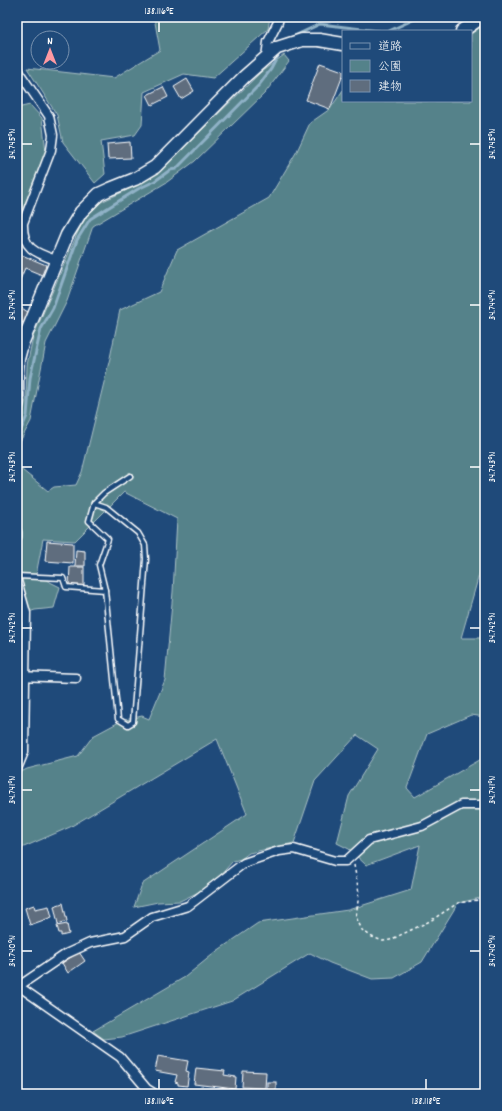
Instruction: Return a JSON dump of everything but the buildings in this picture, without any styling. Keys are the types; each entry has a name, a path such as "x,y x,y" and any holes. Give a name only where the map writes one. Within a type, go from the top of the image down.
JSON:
{"street":[{"path":"266,57 268,42 279,17"},
{"path":"463,30 482,17"},
{"path":"17,405 18,359 22,344 48,283 66,235 81,212 99,194 135,179 155,167 266,57 277,48 302,40 320,40 342,44"},
{"path":"17,67 48,116 54,135 51,150 23,223 22,232 28,246 37,253 56,260"},
{"path":"17,532 17,537"},
{"path":"17,581 26,613 21,676 24,752 17,770"},
{"path":"21,676 76,678"},
{"path":"155,1094 147,1089 120,1057 18,986 66,954 90,943 125,936 152,917 188,906 244,863 279,851 294,849 335,861 346,861 369,840 422,826 460,805 485,805"}],"lane":[{"path":"94,503 106,507 138,533 145,545 146,559 133,722 128,725 118,719 105,590 99,565 108,539 89,521 94,503 104,493 130,476"},
{"path":"17,576 63,578 66,588 105,590"}],"path":[{"path":"346,861 356,866 359,893 356,917 362,930 372,937 383,941 390,940 430,921 458,903 485,899"}],"green space":[{"path":"154,17 270,17 268,29 213,78 184,74 144,92 142,125 135,135 101,141 105,174 95,183 63,142 57,115 27,68 30,68 30,70 44,70 114,78 160,50"},
{"path":"485,24 485,554 461,638 480,638 485,623 485,717 471,715 427,734 407,788 415,797 485,757 485,897 458,903 422,962 394,978 372,979 330,963 310,953 232,1001 122,1037 104,1039 93,1031 185,977 217,951 258,923 348,910 411,890 420,845 366,865 349,849 337,843 349,796 378,749 357,735 315,781 294,843 249,853 241,859 233,861 211,886 180,901 158,902 134,907 142,884 247,814 217,739 70,827 17,850 17,774 27,769 78,756 93,736 121,721 142,716 149,719 165,680 173,592 177,519 124,492 75,541 43,539 36,575 60,587 54,608 35,610 17,616 17,466 48,491 54,487 76,485 82,472 110,358 120,310 159,292 177,250 269,198 297,151 310,123 330,109 342,91 342,102 472,102 472,33"},
{"path":"284,55 289,61 265,93 195,161 167,182 93,226 67,301 46,343 31,421 17,447 17,434 26,400 27,365 33,337 83,220 101,202 125,191 159,172 261,72"},
{"path":"30,105 42,118 46,152 17,225 17,108"}],"waterway":[{"path":"391,30 419,17"},
{"path":"290,38 320,24 371,30"},
{"path":"17,439 27,416 30,378 41,329 53,308 77,240 90,219 138,189 155,181 170,170 176,169 259,85 271,69 280,52"}]}
